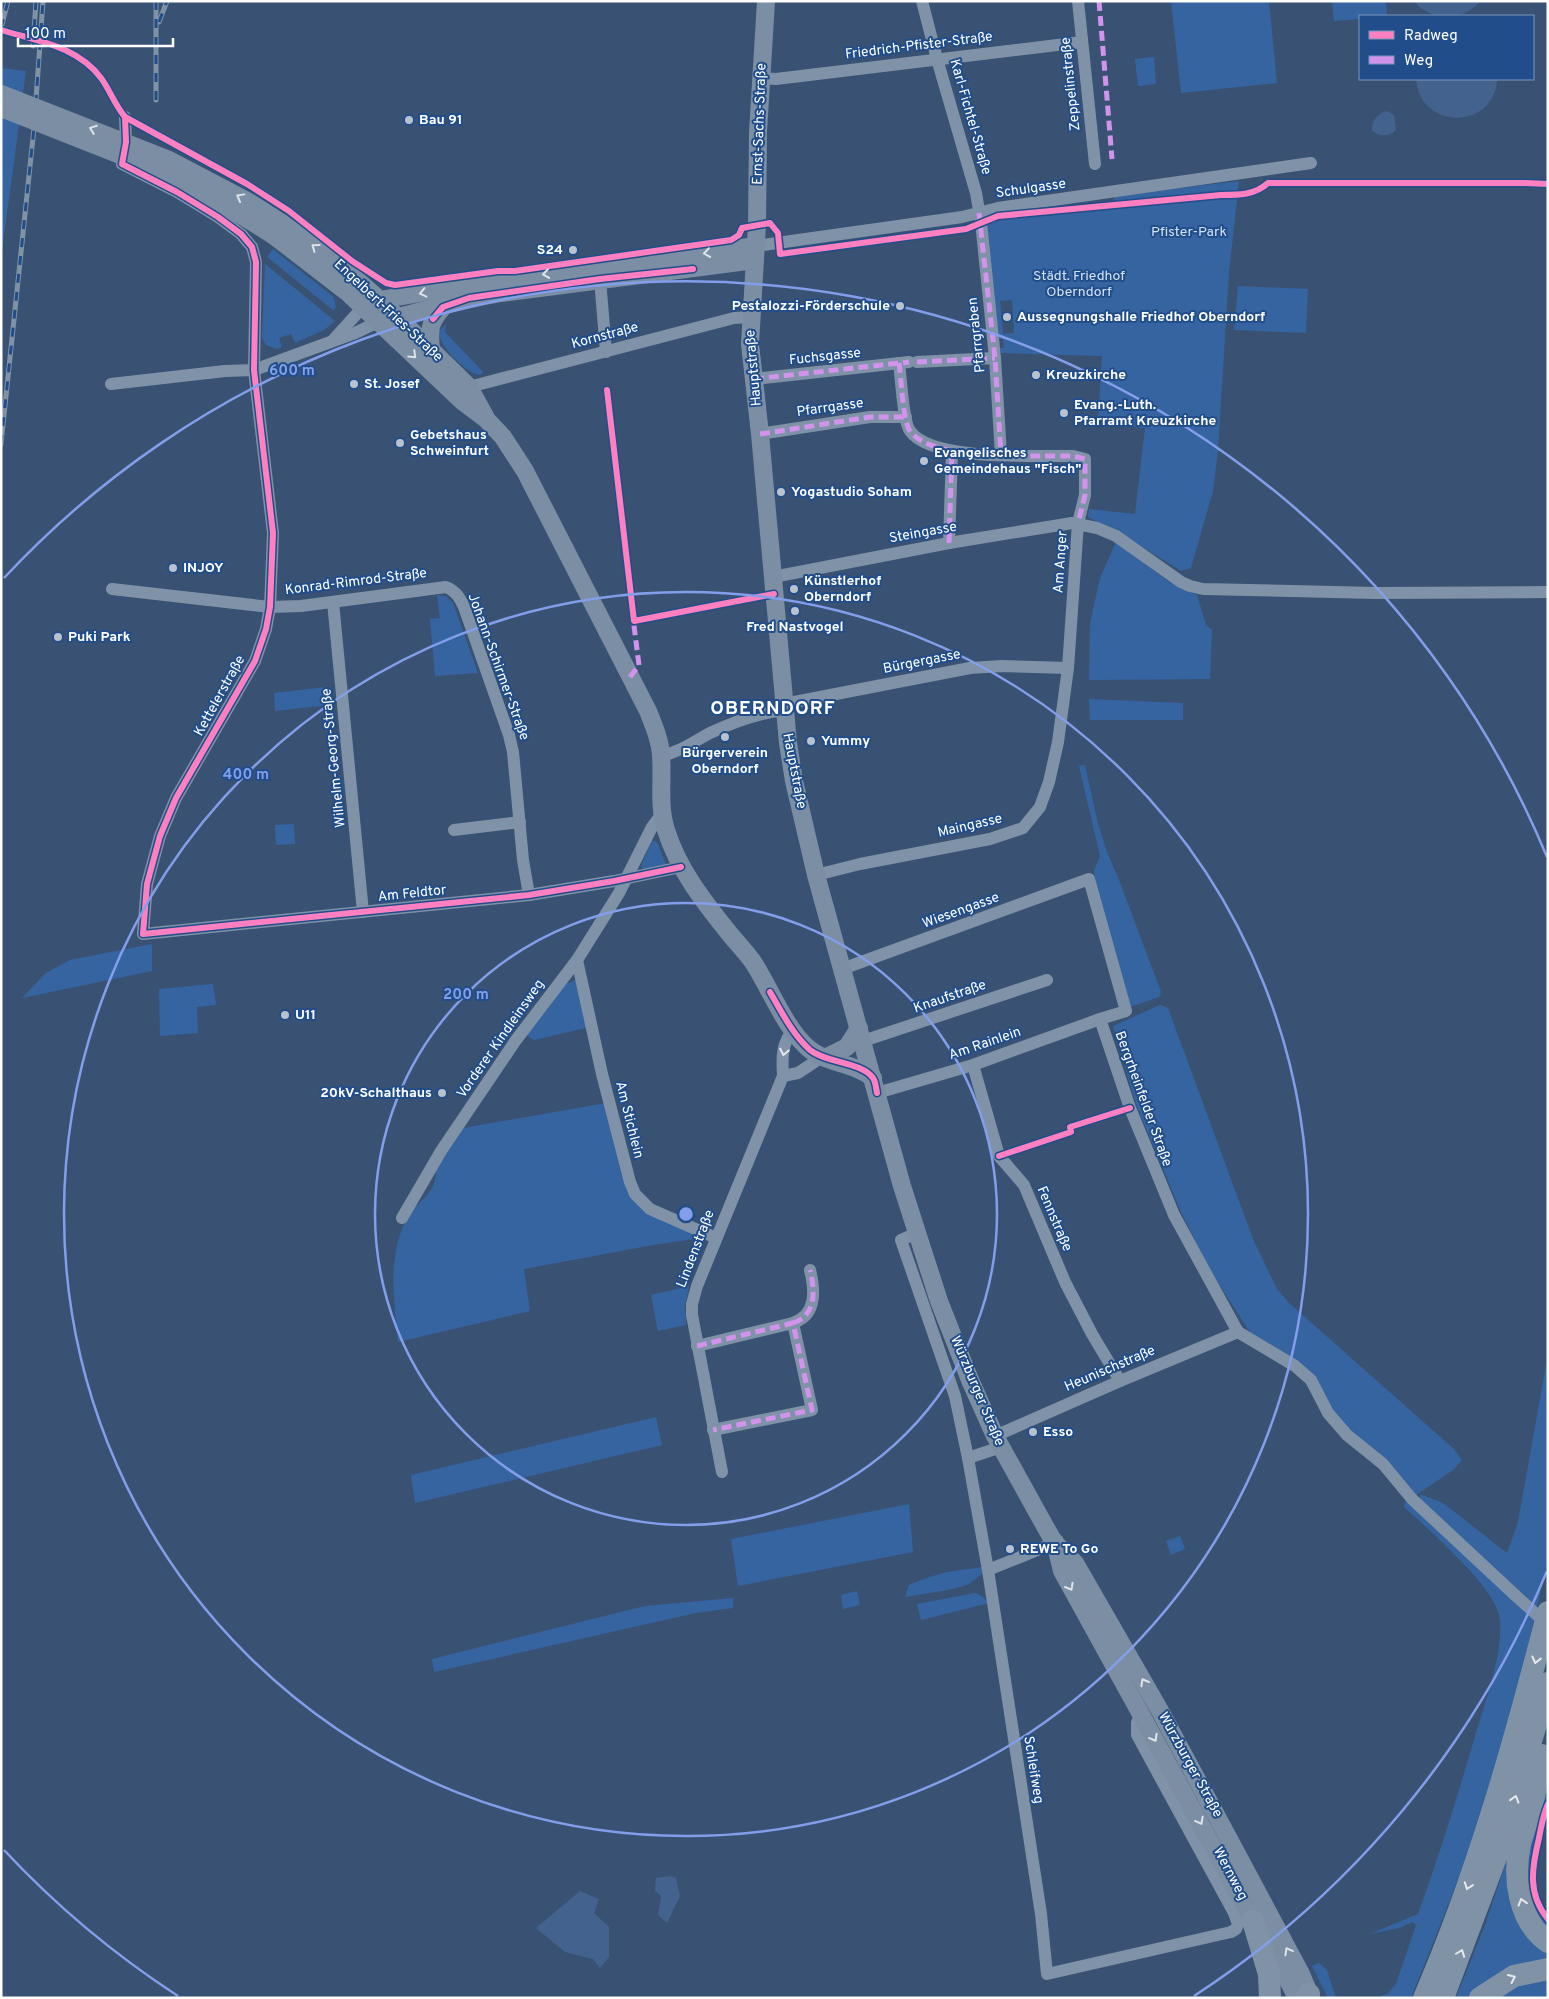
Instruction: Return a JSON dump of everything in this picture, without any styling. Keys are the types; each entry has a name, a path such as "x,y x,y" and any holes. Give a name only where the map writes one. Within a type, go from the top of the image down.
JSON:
{"highway":[{"path":"1424,1998 1452,1932 1484,1840 1519,1725 1548,1612"},
{"path":"1443,1998 1501,1844 1548,1683"},
{"path":"1548,1716 1533,1799 1520,1842 1517,1876 1520,1897 1528,1919 1548,1942"},
{"path":"1253,1921 1269,1974 1270,1998"},
{"path":"1480,1998 1514,1976 1548,1969"}],"main road":[{"name":"Ernst-Sachs-Straße","path":"755,253 761,78 766,1"},
{"name":"Engelbert-Fries-Straße","path":"1,94 169,160 241,198 278,229 462,401 486,419 503,436 526,471 648,712 656,731 661,756"},
{"name":"Engelbert-Fries-Straße","path":"1,108 163,172 278,229 334,260 380,300 469,387 486,419"},
{"path":"378,322 442,307 470,298 501,292 600,279 755,253"},
{"path":"363,307 380,300 499,280 755,253"},
{"name":"Hauptstraße","path":"755,253 750,344 760,434 784,707 794,781 816,875 875,1085"},
{"path":"431,350 430,326 432,319 442,307"},
{"path":"661,756 662,814 681,867 711,910 752,962 794,1030 808,1048 823,1057 862,1070 875,1085"},
{"path":"823,1057 847,1047 861,1034"},
{"name":"Würzburger Straße","path":"875,1085 917,1233 944,1314 970,1380 998,1441 1054,1542 1062,1572 1253,1921 1306,1997"},
{"name":"Würzburger Straße","path":"1054,1542 1075,1563 1159,1709 1301,1974 1306,1997"},
{"path":"1143,1718 1159,1709"}],"street":[{"name":"Karl-Fichtel-Straße","path":"922,1 980,213"},
{"name":"Zeppelinstraße","path":"1078,1 1095,164"},
{"name":"Friedrich-Pfister-Straße","path":"761,78 776,79 1082,42"},
{"name":"Kettelerstraße","path":"125,117 126,142 122,164 177,192 218,217 242,234 252,247 256,262 254,370 272,526 270,607 266,629 255,661 176,798 160,836 147,884 143,934"},
{"name":"Schulgasse","path":"755,253 962,217 998,208 1311,163"},
{"name":"Pfarrgraben","path":"980,213 995,358 1001,455"},
{"path":"600,279 606,352"},
{"path":"334,339 363,307"},
{"name":"Kornstraße","path":"469,387 734,318 750,317"},
{"path":"111,384 225,371 254,370 334,339 355,333 378,322"},
{"name":"Fuchsgasse","path":"754,379 908,362 995,358"},
{"path":"908,362 906,417 908,430 917,438 952,452 1001,455"},
{"name":"Pfarrgasse","path":"760,434 870,417 906,417"},
{"path":"949,543 952,452"},
{"name":"Am Anger","path":"1001,455 1073,456 1085,459 1086,495 1078,523 1068,668"},
{"name":"Steingasse","path":"773,577 949,543 1057,524 1078,523 1098,528 1116,536 1181,582 1203,588 1376,593 1548,592"},
{"name":"Konrad-Rimrod-Straße","path":"270,607 333,602 446,587"},
{"name":"Johann-Schirmer-Straße","path":"446,587 457,594 464,608 509,735 513,752 529,895"},
{"path":"112,590 270,607"},
{"name":"Wilhelm-Georg-Straße","path":"333,602 363,912"},
{"name":"Bürgergasse","path":"784,707 970,668 1002,666 1068,668"},
{"name":"Maingasse","path":"816,875 990,838 1023,828 1040,807 1049,782 1058,742 1068,668"},
{"path":"661,756 675,752 741,720 784,707"},
{"path":"627,879 652,827 662,814"},
{"path":"454,830 520,822"},
{"name":"Am Feldtor","path":"143,934 529,895 627,879 681,867"},
{"name":"Vorderer Kindleinsweg","path":"402,1218 441,1151 516,1040 576,960 627,879"},
{"name":"Wiesengasse","path":"842,969 1089,879"},
{"name":"Bergrheinfelder Straße","path":"1089,879 1126,1011 1100,1019 1130,1108 1174,1215 1238,1332"},
{"name":"Am Stichlein","path":"576,960 606,1090 635,1194 650,1209 716,1238"},
{"name":"Knaufstraße","path":"861,1034 1047,980"},
{"name":"Am Rainlein","path":"875,1085 974,1065 1100,1019"},
{"name":"Lindenstraße","path":"722,1472 697,1346 692,1304 696,1286 783,1076 782,1055 788,1035 794,1030"},
{"path":"783,1076 798,1074 823,1057"},
{"name":"Fennstraße","path":"974,1065 999,1156 1024,1185 1065,1282 1092,1334 1120,1381"},
{"name":"Würzburger Straße","path":"917,1233 901,1240 955,1396 968,1458"},
{"path":"697,1346 800,1320 814,1297 814,1286 810,1270"},
{"path":"713,1430 812,1410 793,1323"},
{"path":"1238,1332 1295,1366 1311,1380 1328,1413 1347,1434 1383,1464 1412,1499 1548,1625"},
{"name":"Heunischstraße","path":"998,1441 1120,1381 1238,1332"},
{"path":"968,1458 998,1441"},
{"name":"Schleifweg","path":"968,1458 988,1570 1041,1914 1047,1974"},
{"path":"988,1570 1040,1550 1054,1542"},
{"name":"Wernweg","path":"1047,1974 1217,1936 1231,1932 1236,1929 1238,1924 1234,1913 1137,1735 1137,1722 1143,1718"}],"green space":[{"path":"1171,1 1269,1 1277,83 1181,93"},
{"path":"1332,1 1386,1 1387,15 1359,15 1359,19 1334,21"},
{"path":"1154,57 1156,84 1138,86 1135,59"},
{"path":"1,68 26,71 1,259"},
{"path":"1239,181 1229,273 1218,450 1213,491 1191,568 1181,571 1123,535 1088,517 1089,509 1135,514 1145,428 1098,423 1102,356 1001,353 1000,348 1004,348 1003,339 998,339 983,222 1113,208 1114,196","holes":["1012,300 1014,333 1003,334 1000,301"]},
{"path":"273,249 330,294 334,298 336,308 333,310 267,257"},
{"path":"265,264 335,321 324,330 295,343 291,334 279,338 282,347 277,349 266,345 262,338"},
{"path":"1238,286 1308,289 1306,333 1234,330"},
{"path":"446,324 445,332 483,372 480,375 461,364 443,344 439,331"},
{"path":"1116,542 1169,582 1197,595 1206,625 1212,630 1210,679 1089,680 1090,623 1100,578"},
{"path":"437,595 446,596 453,603 478,673 435,676 430,619 440,618"},
{"path":"326,687 328,705 275,711 274,693"},
{"path":"1089,699 1183,703 1183,720 1090,720"},
{"path":"1085,765 1098,824 1107,852 1161,992 1159,997 1127,1008 1096,891 1094,871 1100,856 1079,766"},
{"path":"294,824 295,844 276,845 275,825"},
{"path":"652,841 658,844 666,865 643,870 641,866"},
{"path":"152,944 152,971 22,998 46,973 70,960"},
{"path":"575,980 579,983 590,1027 534,1040 525,1034 562,986"},
{"path":"213,984 216,1005 197,1007 198,1033 160,1036 159,989"},
{"path":"1160,1005 1168,1008 1253,1239 1277,1289 1289,1303 1454,1449 1462,1460 1453,1470 1412,1498 1347,1434 1311,1380 1256,1342 1210,1270 1181,1212 1136,1104 1113,1026"},
{"path":"606,1103 634,1199 701,1235 701,1238 524,1269 530,1311 398,1342 393,1280 396,1249 400,1235 410,1214 434,1184 436,1177 435,1169 463,1128"},
{"path":"689,1286 685,1306 686,1325 658,1331 651,1295"},
{"path":"1548,1354 1548,1559 1537,1607 1428,1508 1420,1500 1420,1494 1443,1503 1507,1553 1518,1522"},
{"path":"656,1417 662,1445 415,1503 411,1475"},
{"path":"1409,1500 1534,1620 1513,1713 1476,1835 1411,1998 1378,1998 1388,1993 1396,1984 1416,1925 1412,1922 1399,1928 1370,1934 1418,1914 1434,1869 1494,1674 1500,1642 1499,1615 1494,1602 1458,1558 1404,1507 1405,1502"},
{"path":"909,1504 913,1552 738,1586 731,1539"},
{"path":"1180,1536 1185,1549 1171,1555 1166,1541"},
{"path":"984,1566 985,1572 967,1585 905,1597 909,1585 921,1580 947,1572"},
{"path":"857,1591 860,1605 843,1609 841,1595"},
{"path":"975,1593 982,1596 989,1603 921,1620 917,1604"},
{"path":"733,1598 733,1608 696,1613 434,1672 432,1659 645,1606"},
{"path":"1548,1748 1548,1804 1531,1866 1531,1879 1536,1904 1548,1922 1548,1937 1523,1897 1528,1836"},
{"path":"1520,1820 1513,1852 1548,1948 1548,1964 1471,1998 1456,1998 1485,1925"},
{"path":"1319,1963 1327,1970 1336,1998 1328,1998 1312,1966"},
{"path":"1548,1972 1548,1998 1485,1998"}],"shaded area":[{"path":"1414,1 1480,1 1473,8 1459,15 1435,15 1421,8"},
{"path":"1416,80 1497,80 1493,96 1484,108 1472,115 1457,118 1443,115 1430,108 1421,96"},
{"path":"1387,111 1394,115 1396,130 1387,135 1377,134 1372,130 1374,120"},
{"path":"670,1876 676,1878 680,1896 667,1923 658,1915 661,1896 655,1891 656,1878"},
{"path":"580,1891 599,1899 594,1913 609,1927 609,1957 600,1968 593,1959 565,1952 536,1928"}],"railway":[{"path":"1,28 8,1"},
{"path":"33,46 36,1"},
{"path":"1,444 34,128 43,1"},
{"path":"156,1 156,100"},
{"path":"159,22 167,1"}],"marked path":[{"path":"1099,1 1112,159"},
{"path":"979,213 995,358 1001,455"},
{"path":"917,362 995,358"},
{"path":"754,379 909,362"},
{"path":"899,363 904,409 908,426 910,431 922,441 940,448 986,455 1073,456 1085,459 1085,495 1078,523"},
{"path":"760,434 870,417 906,417"},
{"path":"949,543 952,452"},
{"path":"630,677 639,665 633,618"},
{"path":"793,1323 801,1319 810,1308 813,1293 810,1270"},
{"path":"697,1346 793,1323 812,1410 713,1430"}],"cycle path":[{"path":"1,30 56,46 80,59 101,78 125,117 247,184 289,211 352,261 386,283 395,285 498,271 515,271 731,240 739,235 742,228 770,223 778,233 780,254 966,229 998,216 1246,194 1258,190 1268,183 1548,184"},
{"path":"125,117 126,142 122,164 177,192 218,217 241,234 252,247 256,262 254,370 273,533 270,607 266,629 255,661 176,798 160,836 147,884 143,934 529,895 614,881 681,867"},
{"path":"433,319 443,307 469,298 600,279 693,269"},
{"path":"607,390 634,621 774,594"},
{"path":"770,992 793,1030 810,1050 825,1058 868,1073 874,1080 877,1093"},
{"path":"999,1156 1071,1132 1070,1127 1130,1108"},
{"path":"1548,1804 1542,1821 1533,1870 1534,1890 1537,1900 1541,1910 1548,1919"}],"place":[{"name":"Bau 91","path":"409,120"},
{"name":"S24","path":"573,250"},
{"name":"Pestalozzi-Förderschule","path":"900,306"},
{"name":"Aussegnungshalle Friedhof Oberndorf","path":"1007,317"},
{"name":"Kreuzkirche","path":"1036,375"},
{"name":"St. Josef","path":"354,384"},
{"name":"Evang.-Luth. Pfarramt Kreuzkirche","path":"1064,413"},
{"name":"Gebetshaus Schweinfurt","path":"400,443"},
{"name":"Evangelisches Gemeindehaus \"Fisch\"","path":"924,461"},
{"name":"Yogastudio Soham","path":"781,492"},
{"name":"INJOY","path":"173,568"},
{"name":"Künstlerhof Oberndorf","path":"794,589"},
{"name":"Fred Nastvogel","path":"795,611"},
{"name":"Puki Park","path":"58,637"},
{"name":"Bürgerverein Oberndorf","path":"725,737"},
{"name":"Yummy","path":"811,741"},
{"name":"U11","path":"285,1015"},
{"name":"20kV-Schalthaus","path":"442,1093"},
{"name":"Esso","path":"1033,1432"},
{"name":"REWE To Go","path":"1010,1549"}],"district":[{"name":"OBERNDORF","path":"773,709"}],"park label":[{"name":"Pfister-Park","path":"1189,232"},
{"name":"Städt. Friedhof Oberndorf","path":"1079,284"}]}
